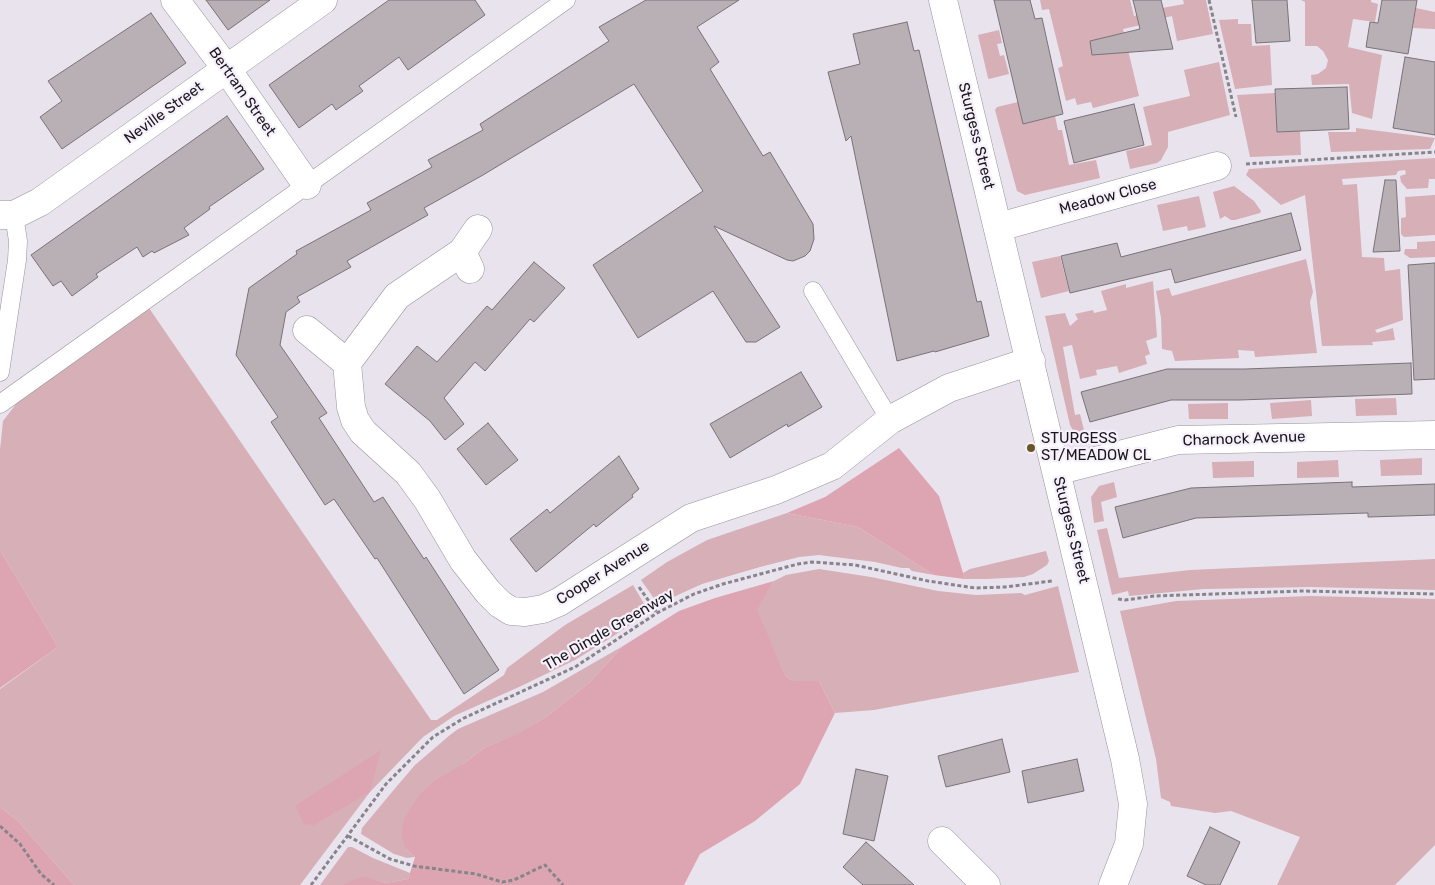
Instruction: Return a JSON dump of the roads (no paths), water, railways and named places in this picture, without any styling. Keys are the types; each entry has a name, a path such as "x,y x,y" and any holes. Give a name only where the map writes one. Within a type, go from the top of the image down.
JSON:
{"street":[{"name":"Bertram Street","path":"176,0 226,68 307,185"},
{"name":"Neville Street","path":"7,215 40,202 323,0"},
{"name":"Sturgess Street","path":"943,0 999,226 1125,759 1133,804 1129,844 1113,885"},
{"name":"Meadow Close","path":"999,226 1230,165"},
{"path":"307,330 347,363 397,296 466,261 478,229"},
{"name":"Cooper Avenue","path":"347,363 351,407 355,420 364,432 408,473 427,499 463,560 488,592 500,604 512,611 525,612 543,609 559,602 691,518 776,490 832,466 890,420 949,388 1031,361"},
{"name":"Charnock Avenue","path":"1056,471 1178,440 1435,434"},
{"path":"942,841 986,885"}],"lane":[{"path":"0,404 566,0"},
{"path":"0,372 17,260 18,241 7,215"},
{"path":"813,291 890,420"}],"place":[{"name":"STURGESS ST/MEADOW CL","path":"1031,448"}]}
